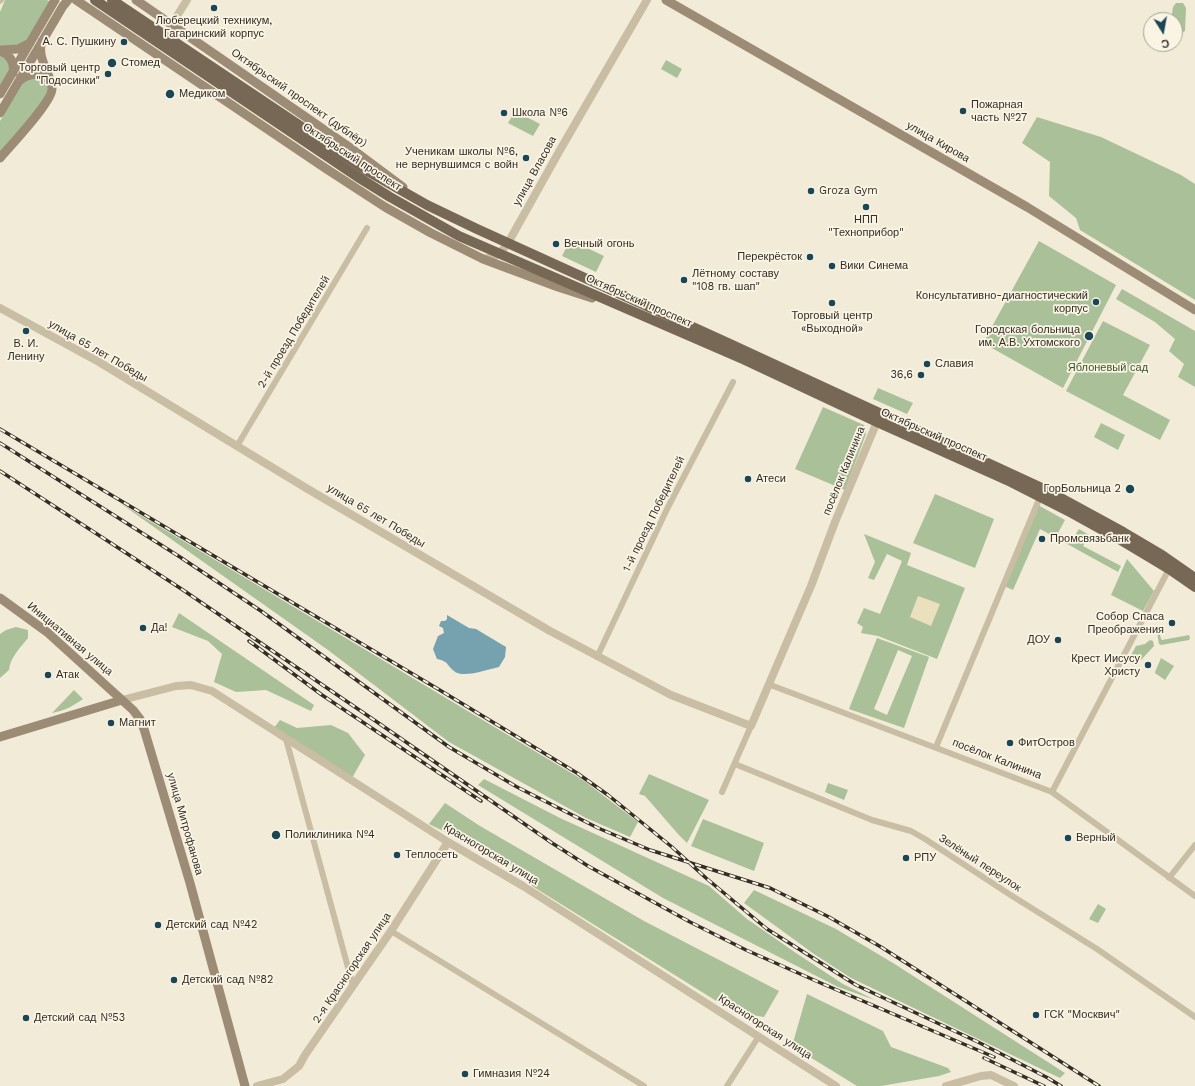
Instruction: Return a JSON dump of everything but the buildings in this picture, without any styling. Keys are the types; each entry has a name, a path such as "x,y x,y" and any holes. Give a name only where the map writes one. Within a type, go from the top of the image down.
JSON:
{"main road":[{"path":"0,94 55,0"},
{"path":"0,113 68,0"},
{"path":"76,0 352,186 431,233 483,259 558,287 632,310"},
{"name":"Октябрьский проспект","path":"95,0 124,13 369,172 427,205 1000,477 1113,536 1170,569 1195,587"},
{"name":"Октябрьский проспект","path":"112,0 124,13 390,197 460,236 1044,489 1123,532 1162,555 1195,578"},
{"name":"Октябрьский проспект (дублёр)","path":"136,0 352,149 427,205"},
{"name":"улица Кирова","path":"666,0 1027,207 1195,310"},
{"path":"0,50 22,48 32,40"},
{"path":"0,158 45,105 51,94 51,85 41,56 40,48 42,41"},
{"path":"0,50 8,54 12,60 14,68 12,74"},
{"path":"18,83 27,76 38,74 46,77 51,85"},
{"name":"Инициативная улица","path":"0,598 47,632 122,700"},
{"path":"0,737 122,700"},
{"name":"улица Митрофанова","path":"122,700 140,719 144,729 190,883 245,1086"}],"street":[{"path":"172,24 187,0"},
{"name":"улица Власова","path":"500,254 508,243 647,0"},
{"name":"2-й проезд Победителей","path":"237,446 367,228"},
{"path":"483,259 492,258 500,254"},
{"name":"улица 65 лет Победы","path":"0,308 98,362 516,612 597,657 671,695 751,726"},
{"name":"1-й проезд Победителей","path":"597,657 668,507 733,382"},
{"name":"посёлок Калинина","path":"722,792 811,586 835,522 878,418"},
{"path":"936,747 1040,497"},
{"path":"1052,792 1170,569"},
{"name":"посёлок Калинина","path":"768,684 1052,792 1195,896"},
{"name":"Красногорская улица","path":"122,700 168,687 191,685 212,691 448,842 523,886 836,1086"},
{"path":"286,739 353,986"},
{"name":"Зелёный переулок","path":"735,764 872,820 911,832 925,839 1097,950 1195,1017"},
{"name":"2-я Красногорская улица","path":"257,1086 283,1079 300,1066 305,1055 391,931 448,842"},
{"path":"1169,878 1195,845"},
{"path":"391,931 644,1086"},
{"path":"727,1086 759,1036"},
{"path":"946,1086 981,1076 991,1075 1014,1086"}],"green space":[{"path":"5,0 47,0 51,2 26,42 21,45 0,47 0,12"},
{"path":"1176,3 1183,3 1186,8 1185,31 1183,32 1183,12 1172,12 1173,7"},
{"path":"0,54 7,59 10,69 0,88"},
{"path":"666,60 682,69 677,78 661,69"},
{"path":"34,76 46,82 48,90 42,103 0,153 0,121 21,84"},
{"path":"515,111 540,124 533,136 508,123"},
{"path":"1037,117 1101,137 1181,175 1195,184 1195,300 1080,230 1076,218 1049,196 1050,162 1022,143"},
{"path":"570,240 604,256 596,272 562,256"},
{"path":"1039,241 1116,285 1063,388 983,343"},
{"path":"1122,289 1195,331 1195,387 1178,377 1184,364 1169,351 1175,339 1155,322 1116,299"},
{"name":"Яблоневый сад","path":"1103,321 1150,345 1123,395 1170,420 1160,440 1066,391"},
{"path":"878,388 913,403 907,414 873,399"},
{"path":"823,407 864,425 866,434 845,490 795,469"},
{"path":"1101,423 1125,435 1118,450 1094,437"},
{"path":"935,494 994,519 975,568 913,543"},
{"path":"120,503 583,780 638,822 630,837 586,818 449,742 328,650"},
{"path":"1038,505 1065,520 1058,533 1072,540 1079,529 1089,535 1083,546 1121,566 1118,572 1040,529 1013,590 1004,586"},
{"path":"864,534 911,553 907,565 965,588 937,659 878,636 861,633 863,627 857,623 864,608 880,614 902,561 887,554 874,580 868,578 875,562"},
{"path":"1127,559 1154,591 1143,611 1111,595"},
{"path":"179,613 314,705 311,711 266,690 236,692 214,682 222,654 208,641 172,627"},
{"path":"16,627 28,630 28,638 13,657 9,670 0,678 0,634 6,630"},
{"path":"1159,631 1162,640 1189,635 1190,638 1189,640 1161,645 1159,644 1157,632"},
{"path":"877,638 929,657 904,728 849,709","holes":["898,650 912,656 887,715 874,709"]},
{"path":"1150,640 1153,641 1154,646 1141,660 1136,660 1130,657 1136,646 1145,644"},
{"path":"1161,658 1174,666 1165,680 1155,673"},
{"path":"74,690 83,699 68,708 52,713"},
{"path":"280,720 297,728 331,725 348,733 365,755 352,778 273,729"},
{"path":"649,774 709,800 687,843 645,796 639,794"},
{"path":"484,779 560,818 709,886 747,919 796,953 843,984 875,1000 838,987 663,898 478,785"},
{"path":"828,783 848,790 844,800 825,792"},
{"path":"445,803 480,826 644,921 779,991 764,1017 734,1012 532,886 529,874 429,824"},
{"path":"703,819 764,843 754,871 691,846"},
{"path":"754,890 836,929 893,963 1065,1073 1060,1078 851,978 814,954 744,903"},
{"path":"1098,904 1106,909 1098,923 1089,919"},
{"path":"807,994 883,1031 891,1047 948,1068 951,1072 939,1076 881,1086 857,1086 792,1046"}],"shaded area":[{"path":"918,596 940,604 931,626 910,617"}],"water":[{"path":"447,615 469,628 476,629 506,647 505,657 499,667 476,673 463,674 451,669 446,662 437,659 433,649 438,636 444,633 443,628 439,626 441,621 445,621 447,619"}],"railway":[{"path":"0,429 577,773 608,795 672,847 706,878 767,929 856,985 978,1042 1061,1086"},
{"path":"0,443 180,557 261,611 449,747 517,787 598,828 650,850 770,888 829,917 881,947 1099,1086"},
{"path":"0,471 183,590 552,843 588,866 690,922 746,950 994,1057"},
{"path":"249,641 322,695 481,801"},
{"path":"984,1058 1044,1086"}],"place":[{"name":"Люберецкий техникум, Гагаринский корпус","path":"214,8"},
{"name":"А. С. Пушкину","path":"124,42"},
{"name":"Стомед","path":"112,63"},
{"name":"Торговый центр \"Подосинки\"","path":"108,74"},
{"name":"Медиком","path":"170,94"},
{"name":"Пожарная часть №27","path":"963,111"},
{"name":"Школа №6","path":"504,113"},
{"name":"Ученикам школы №6, не вернувшимся с войн","path":"526,158"},
{"name":"Groza Gym","path":"811,191"},
{"name":"НПП \"Техноприбор\"","path":"866,207"},
{"name":"Вечный огонь","path":"556,244"},
{"name":"Перекрёсток","path":"810,257"},
{"name":"Вики Синема","path":"832,266"},
{"name":"Лётному составу \"108 гв. шап\"","path":"684,280"},
{"name":"Консультативно-диагностический корпус","path":"1096,302"},
{"name":"Торговый центр «Выходной»","path":"832,303"},
{"name":"В. И. Ленину","path":"26,331"},
{"name":"Городская больница им. А.В. Ухтомского","path":"1089,336"},
{"name":"Славия","path":"927,364"},
{"name":"36,6","path":"921,375"},
{"name":"Атеси","path":"748,479"},
{"name":"ГорБольница 2","path":"1130,489"},
{"name":"Промсвязьбанк","path":"1042,539"},
{"name":"Собор Спаса Преображения","path":"1172,623"},
{"name":"Да!","path":"143,628"},
{"name":"ДОУ","path":"1058,640"},
{"name":"Крест Иисусу Христу","path":"1148,665"},
{"name":"Атак","path":"48,675"},
{"name":"Магнит","path":"111,723"},
{"name":"ФитОстров","path":"1010,743"},
{"name":"Поликлиника №4","path":"276,835"},
{"name":"Верный","path":"1068,838"},
{"name":"Теплосеть","path":"397,855"},
{"name":"РПУ","path":"906,858"},
{"name":"Детский сад №42","path":"158,925"},
{"name":"Детский сад №82","path":"174,980"},
{"name":"ГСК \"Москвич\"","path":"1036,1015"},
{"name":"Детский сад №53","path":"26,1018"},
{"name":"Гимназия №24","path":"465,1074"}]}
